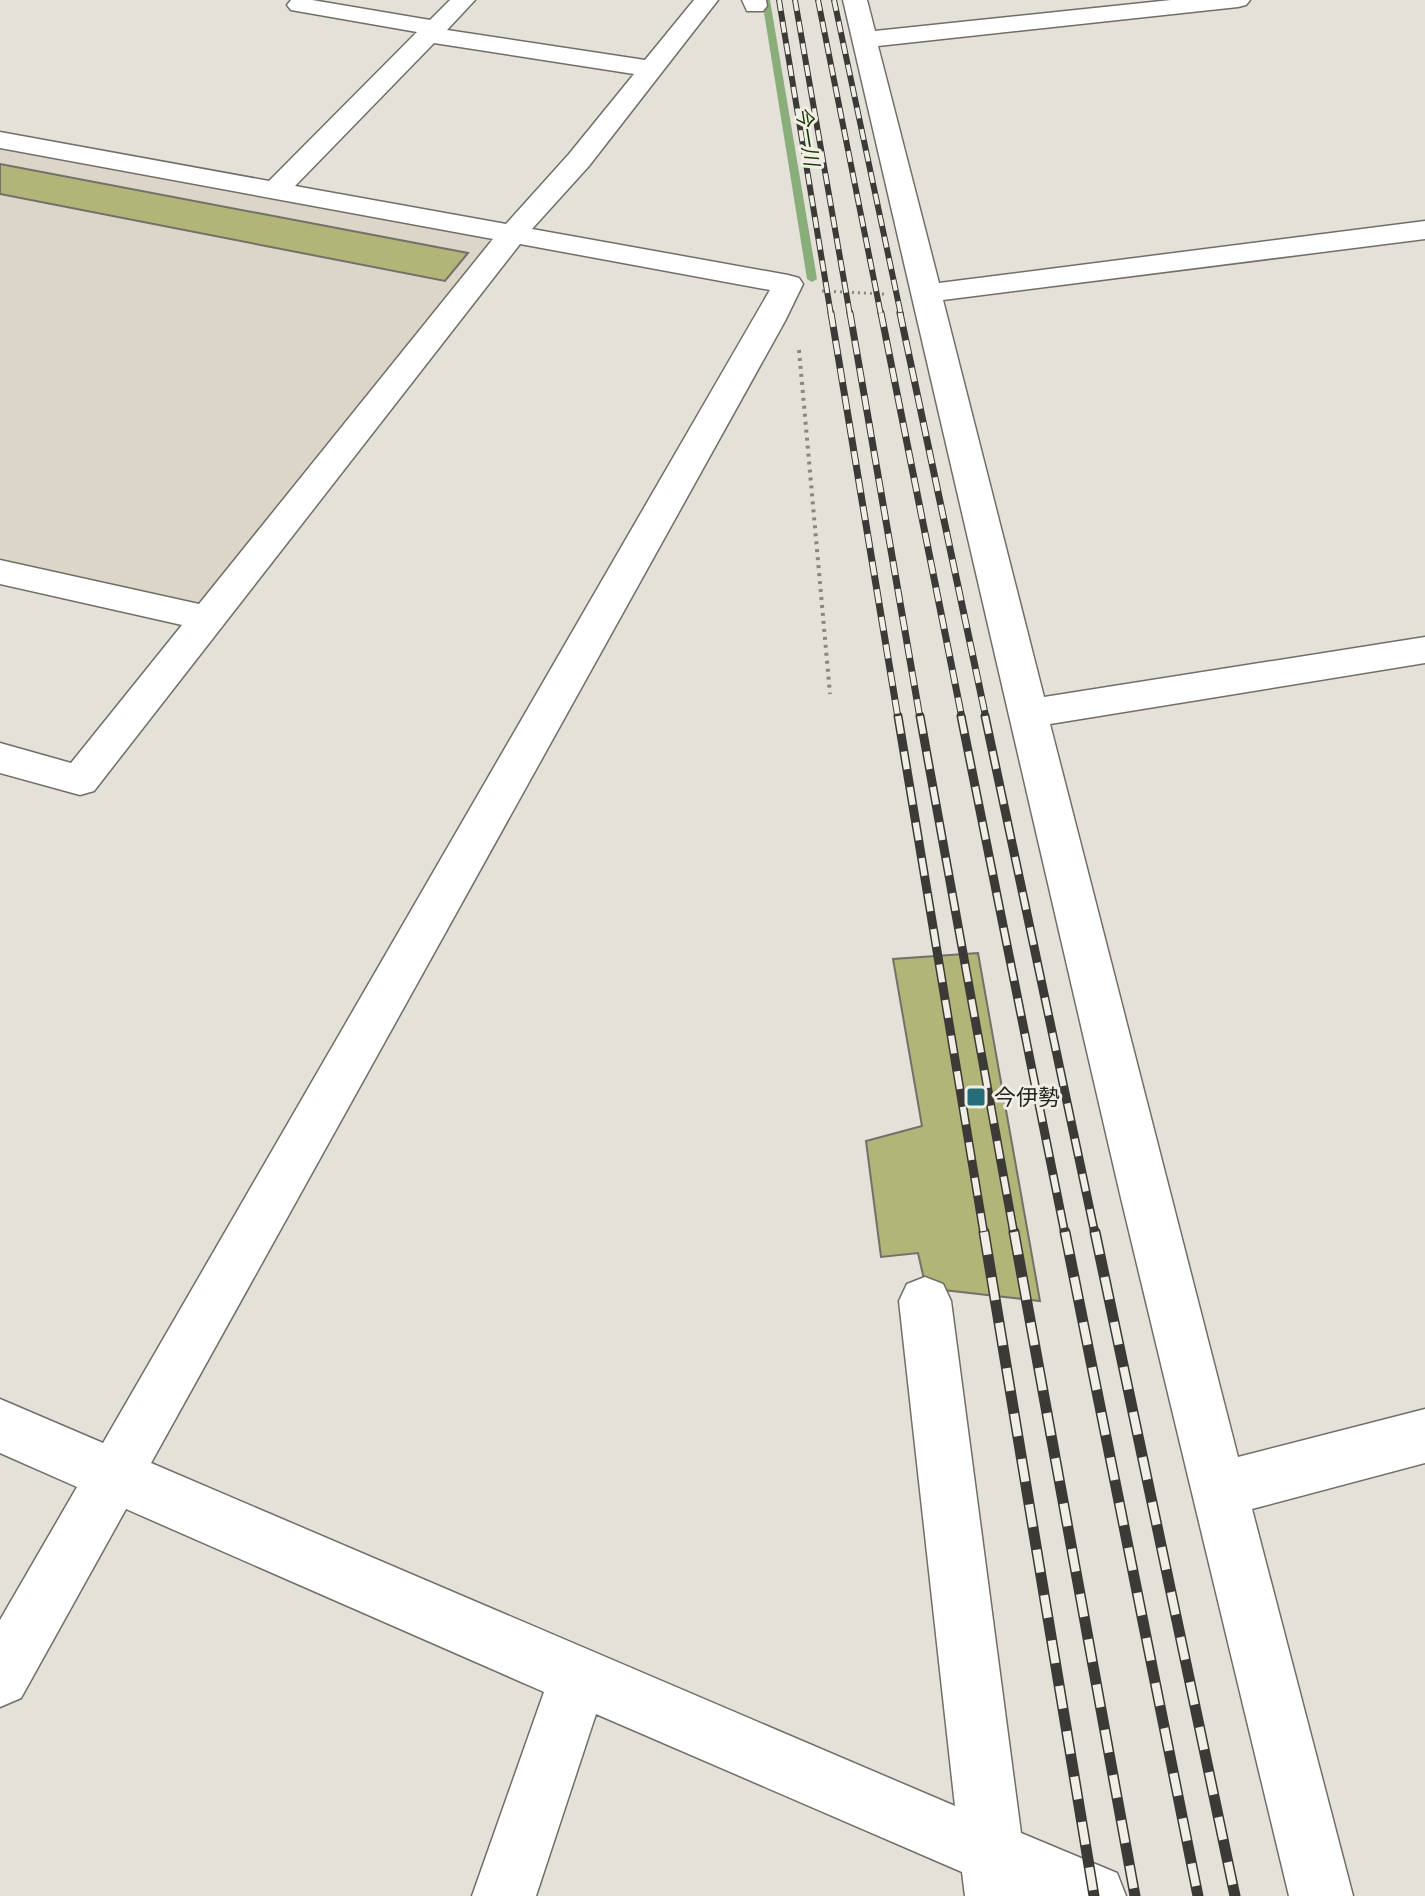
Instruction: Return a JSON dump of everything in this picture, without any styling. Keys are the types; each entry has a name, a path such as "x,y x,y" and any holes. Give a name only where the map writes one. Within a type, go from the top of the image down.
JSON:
{"street":[{"path":"275,190 463,0"},
{"path":"855,0 1321,1896"},
{"path":"864,40 1238,0"},
{"path":"0,758 80,780 513,233 579,160 701,1"},
{"path":"299,5 651,69"},
{"path":"0,140 788,284 789,289 0,1677"},
{"path":"928,293 1425,230"},
{"path":"0,572 207,618"},
{"path":"1031,713 1425,650"},
{"path":"925,1301 995,1874"},
{"path":"0,1426 579,1676 995,1874 1094,1896"},
{"path":"1219,1490 1425,1436"},
{"path":"504,1896 579,1676"}],"path":[{"path":"830,694 789,289 897,295 928,293"}],"shaded area":[{"path":"0,145 483,234 491,244 213,597 189,609 0,559"}],"building":[{"path":"0,164 468,253 445,281 0,194"},
{"path":"978,953 1040,1301 926,1288 918,1253 881,1257 866,1141 922,1126 893,959"}],"waterway":[{"name":"今一川","path":"766,0 812,279"}],"railway":[{"path":"779,0 831,315"},
{"path":"795,0 850,315"},
{"path":"818,0 881,315"},
{"path":"834,0 901,315"},
{"path":"831,313 898,718"},
{"path":"850,313 920,718"},
{"path":"881,313 962,718"},
{"path":"900,313 986,718"},
{"path":"898,716 984,1234"},
{"path":"920,716 1014,1234"},
{"path":"961,716 1065,1234"},
{"path":"985,716 1095,1234"},
{"path":"984,1232 1094,1896"},
{"path":"1014,1232 1135,1896"},
{"path":"1065,1232 1198,1896"},
{"path":"1095,1232 1235,1896"}],"place":[{"name":"今伊勢","path":"976,1097"}]}
